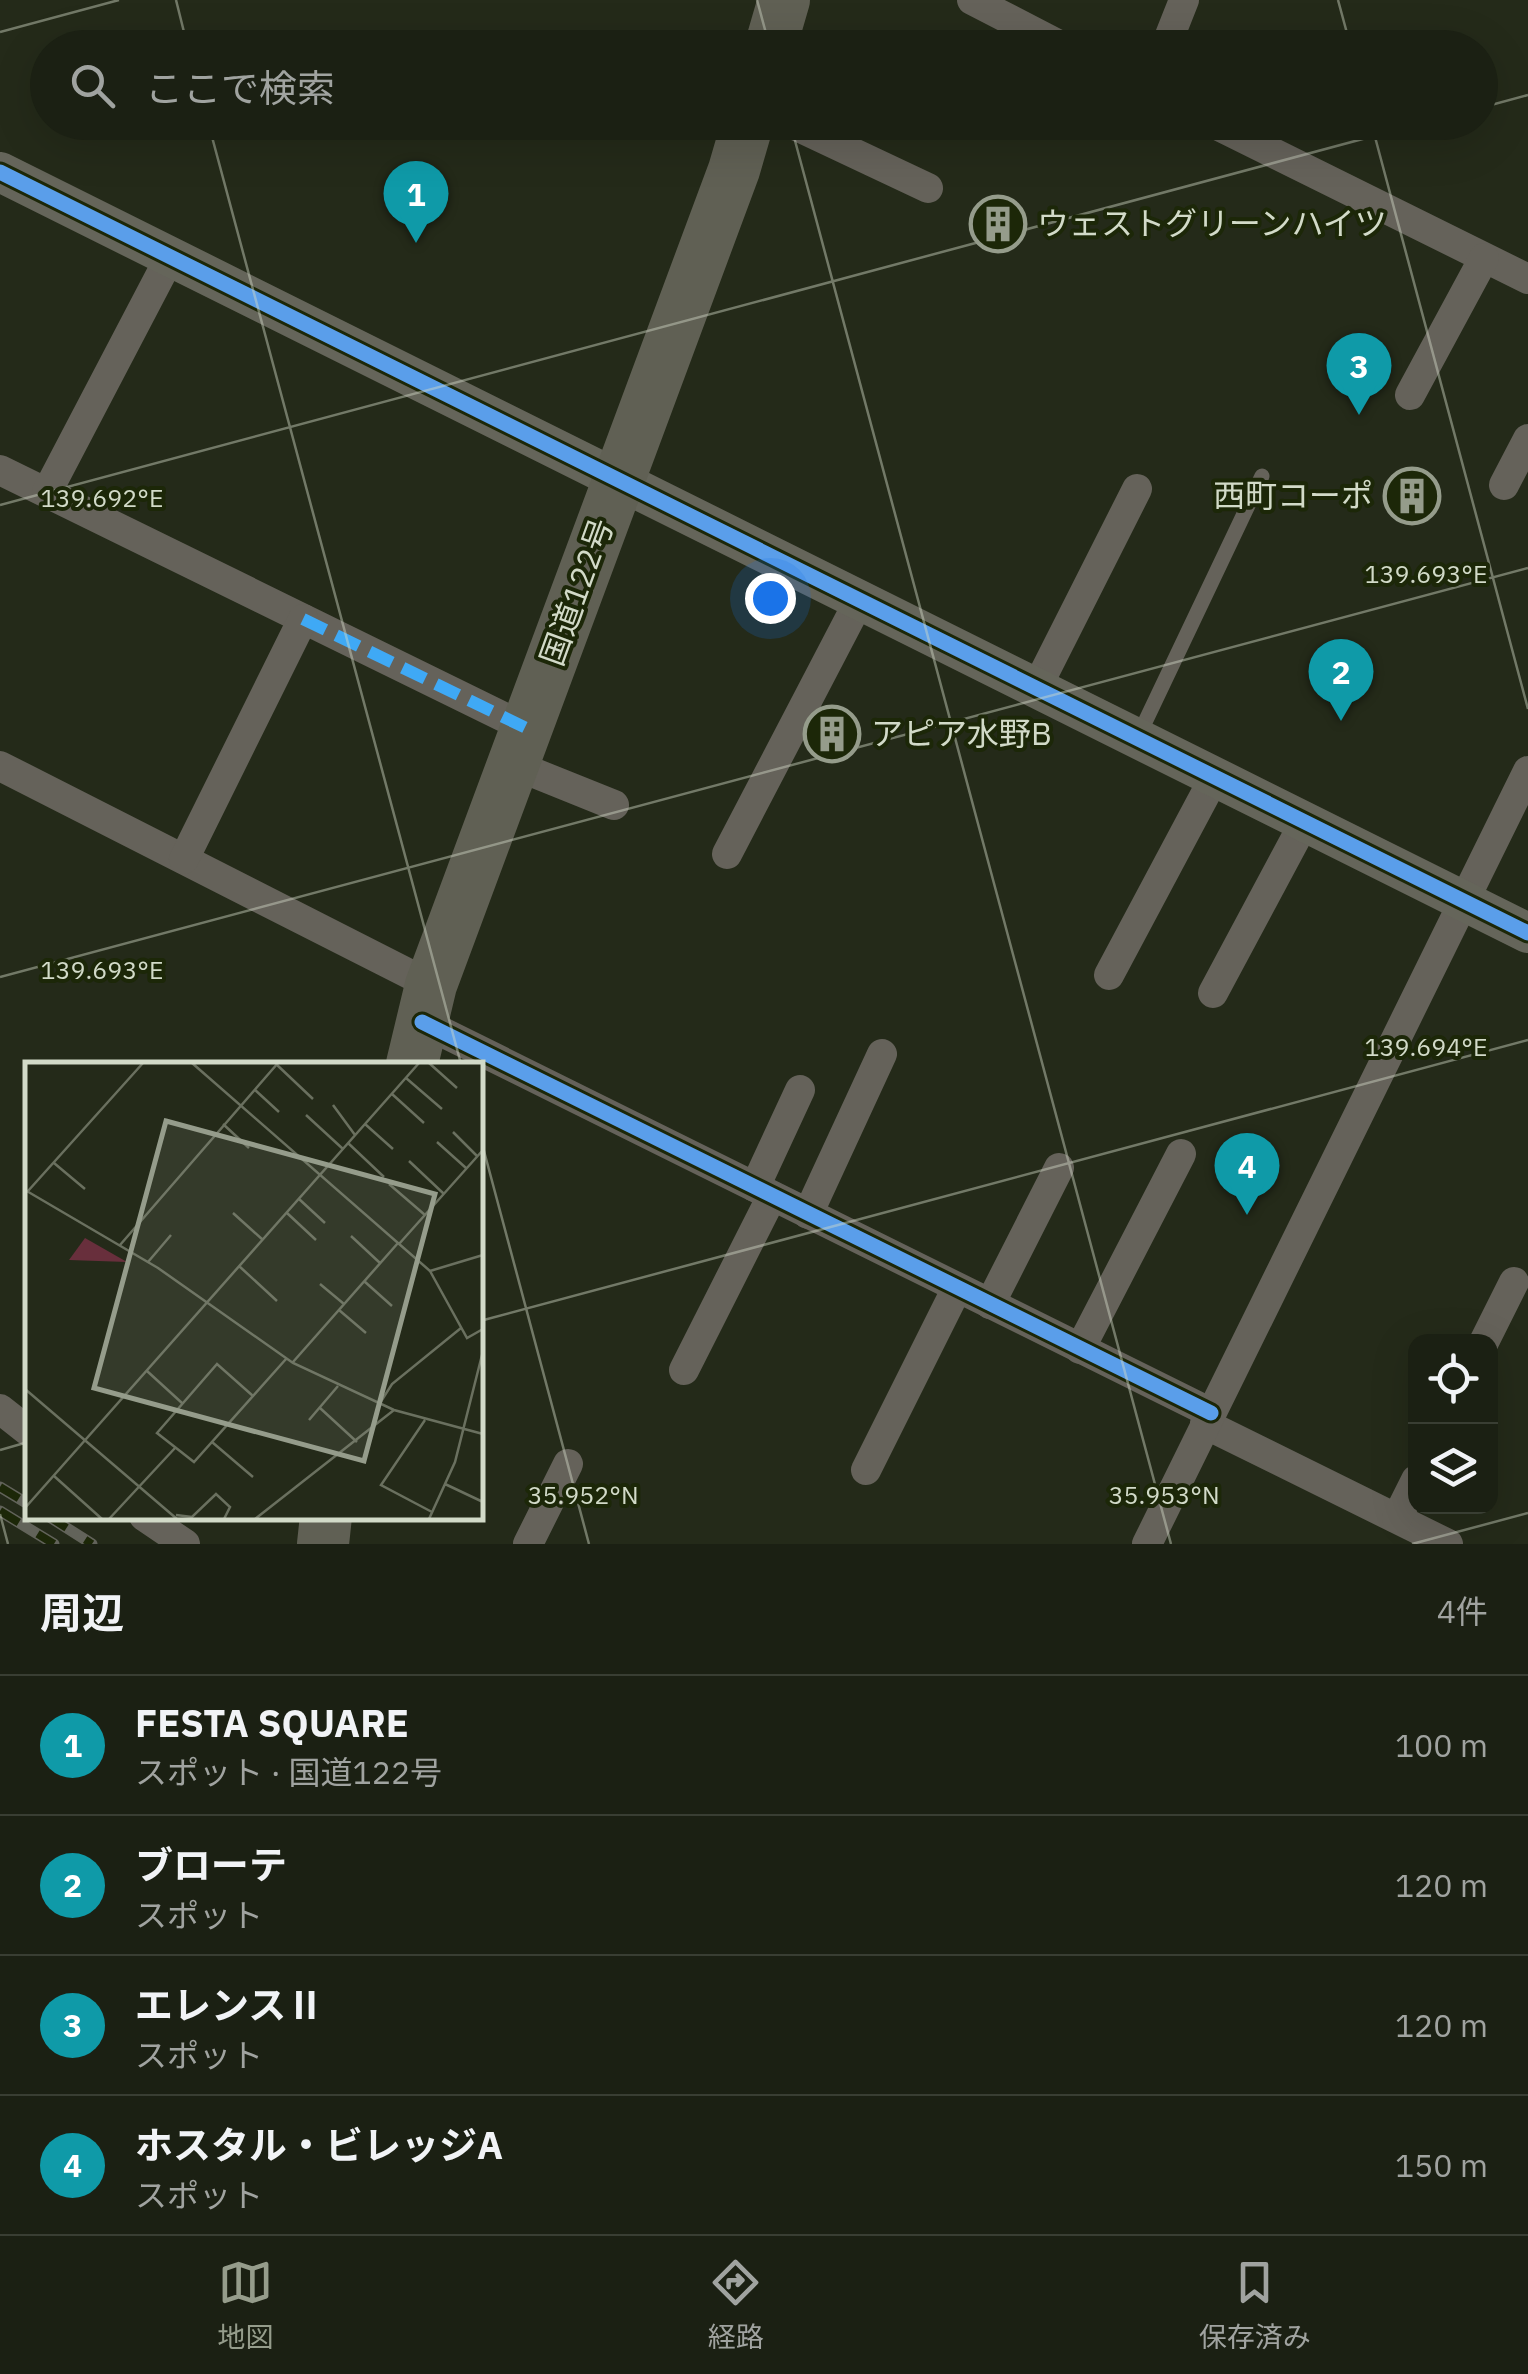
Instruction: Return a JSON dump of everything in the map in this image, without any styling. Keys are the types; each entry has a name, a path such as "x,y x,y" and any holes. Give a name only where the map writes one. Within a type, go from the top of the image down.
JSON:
{"highway":[{"path":"775,30 784,0"},
{"name":"国道122号","path":"421,1024 743,140"},
{"path":"323,1544 326,1519"}],"street":[{"path":"972,0 1030,30"},
{"path":"1172,30 1184,0"},
{"path":"826,140 928,188"},
{"path":"1247,140 1528,279"},
{"path":"0,172 1528,933"},
{"path":"47,492 170,257"},
{"path":"1410,395 1484,258"},
{"path":"1504,486 1528,439"},
{"path":"0,470 302,619 614,805"},
{"path":"1036,689 1137,489"},
{"path":"727,854 859,601"},
{"path":"184,860 302,619"},
{"path":"0,766 184,860 421,1024 1080,1348 1448,1544"},
{"path":"1147,1544 1528,771"},
{"path":"1109,975 1214,778"},
{"path":"1213,993 1304,824"},
{"path":"808,1214 882,1054"},
{"path":"684,1370 763,1191 800,1090"},
{"path":"1080,1348 1181,1154"},
{"path":"990,1304 1059,1168"},
{"path":"1488,1334 1514,1282"},
{"path":"866,1470 957,1288"},
{"path":"0,1409 25,1429"},
{"path":"528,1544 568,1464"},
{"path":"1397,1518 1408,1496"},
{"path":"148,1519 185,1544"}],"lane":[{"path":"1136,739 1262,476"}],"railway":[{"path":"0,1487 25,1502"},
{"path":"0,1511 54,1544"},
{"path":"53,1519 92,1544"}],"marked path":[{"path":"303,619 526,728"}],"cycle path":[{"path":"0,172 1528,933"},
{"path":"422,1022 1211,1413"}],"place":[{"name":"ウェストグリーンハイツ","path":"998,224"},
{"name":"FESTA SQUARE","path":"416,243"},
{"name":"エレンスⅡ","path":"1359,415"},
{"name":"西町コーポ","path":"1412,496"},
{"name":"ブローテ","path":"1341,721"},
{"name":"アピア水野B","path":"832,734"},
{"name":"ホスタル・ビレッジA","path":"1247,1215"}]}
